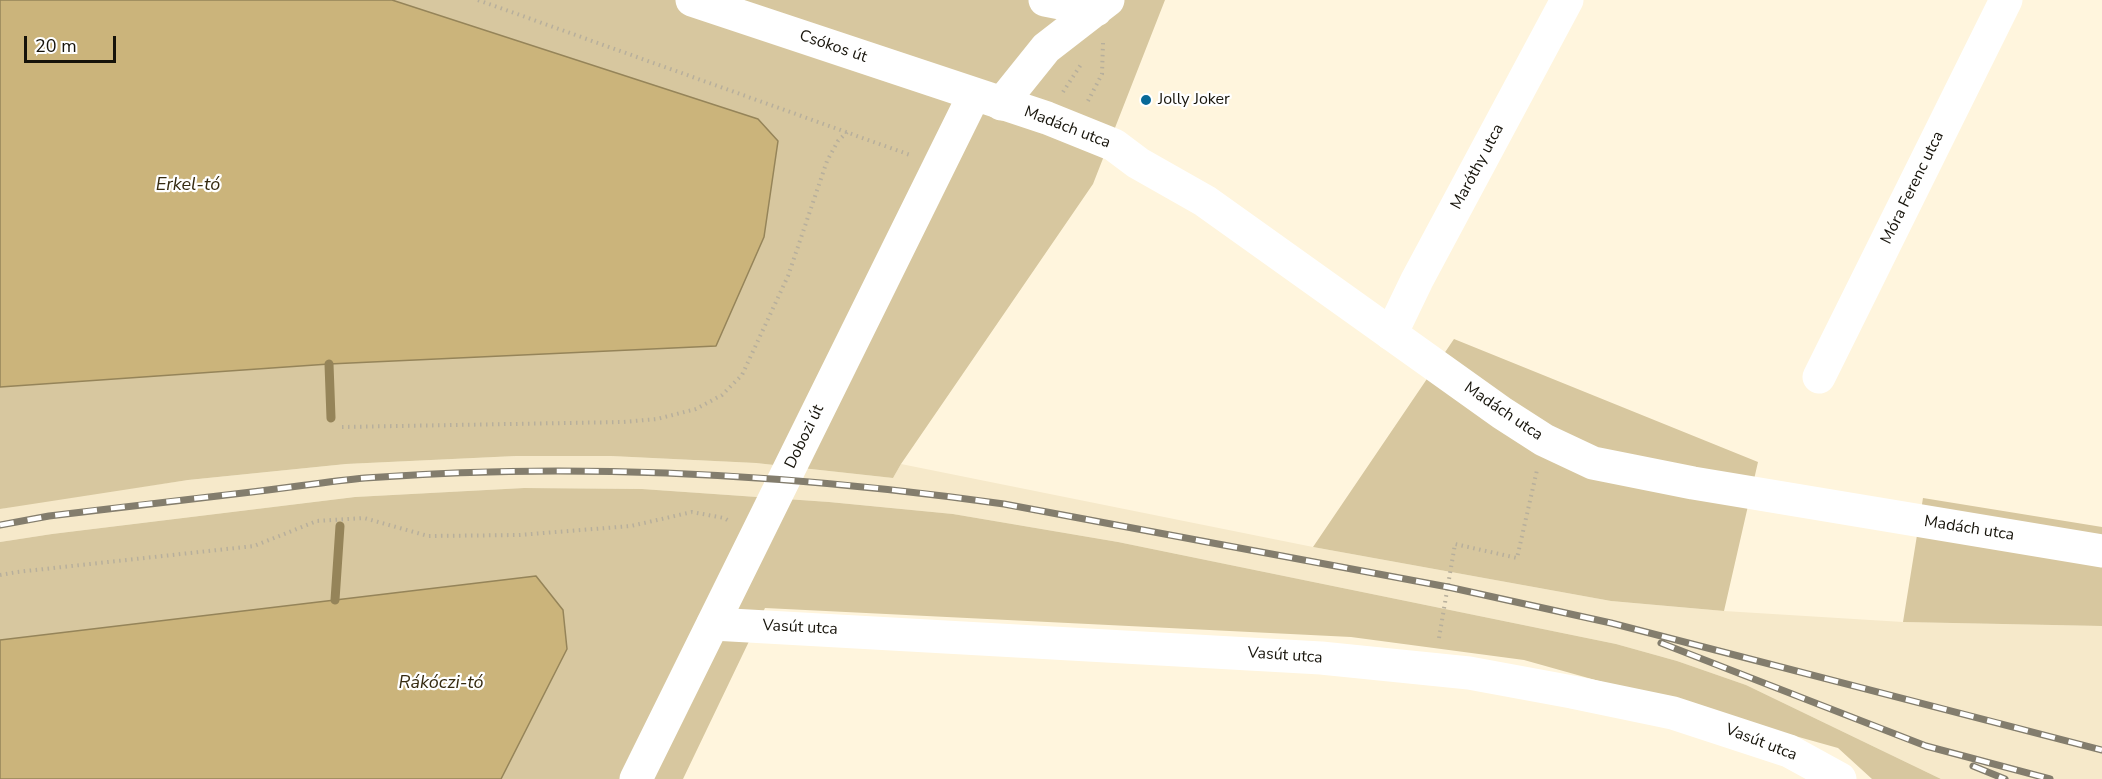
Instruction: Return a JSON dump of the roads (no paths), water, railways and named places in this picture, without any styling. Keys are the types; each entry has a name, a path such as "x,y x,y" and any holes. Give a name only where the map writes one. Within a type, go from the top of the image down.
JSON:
{"main road":[{"name":"Csókos út","path":"692,0 988,99"},
{"path":"1046,0 1102,5"},
{"name":"Maróthy utca","path":"1391,334 1417,280 1567,0"},
{"name":"Móra Ferenc utca","path":"1819,377 2006,0"},
{"name":"Dobozi út","path":"636,779 938,165 988,99 1046,48 1102,5"},
{"name":"Madách utca","path":"988,99 1047,118 1114,145 1138,163 1205,201 1544,440 1593,463 1617,469 2102,551"},
{"name":"Vasút utca","path":"713,624 1321,658 1469,674 1673,713 1749,736 1789,751 1840,779"}],"water":[{"name":"Erkel-tó","path":"0,0 392,0 758,119 778,141 764,237 716,346 329,364 0,387"},
{"name":"Rákóczi-tó","path":"536,576 563,610 567,649 501,779 0,779 0,640"}],"waterway":[{"path":"329,364 331,418"},
{"path":"335,600 340,526"}],"railway":[{"path":"0,525 49,516 339,481 445,473 605,471 765,478 845,485 1004,504 1448,587 1611,623 2102,750"},
{"path":"1661,643 1926,746 2050,779"},
{"path":"1973,766 2005,779"}],"place":[{"name":"Jolly Joker","path":"1146,100"}]}
